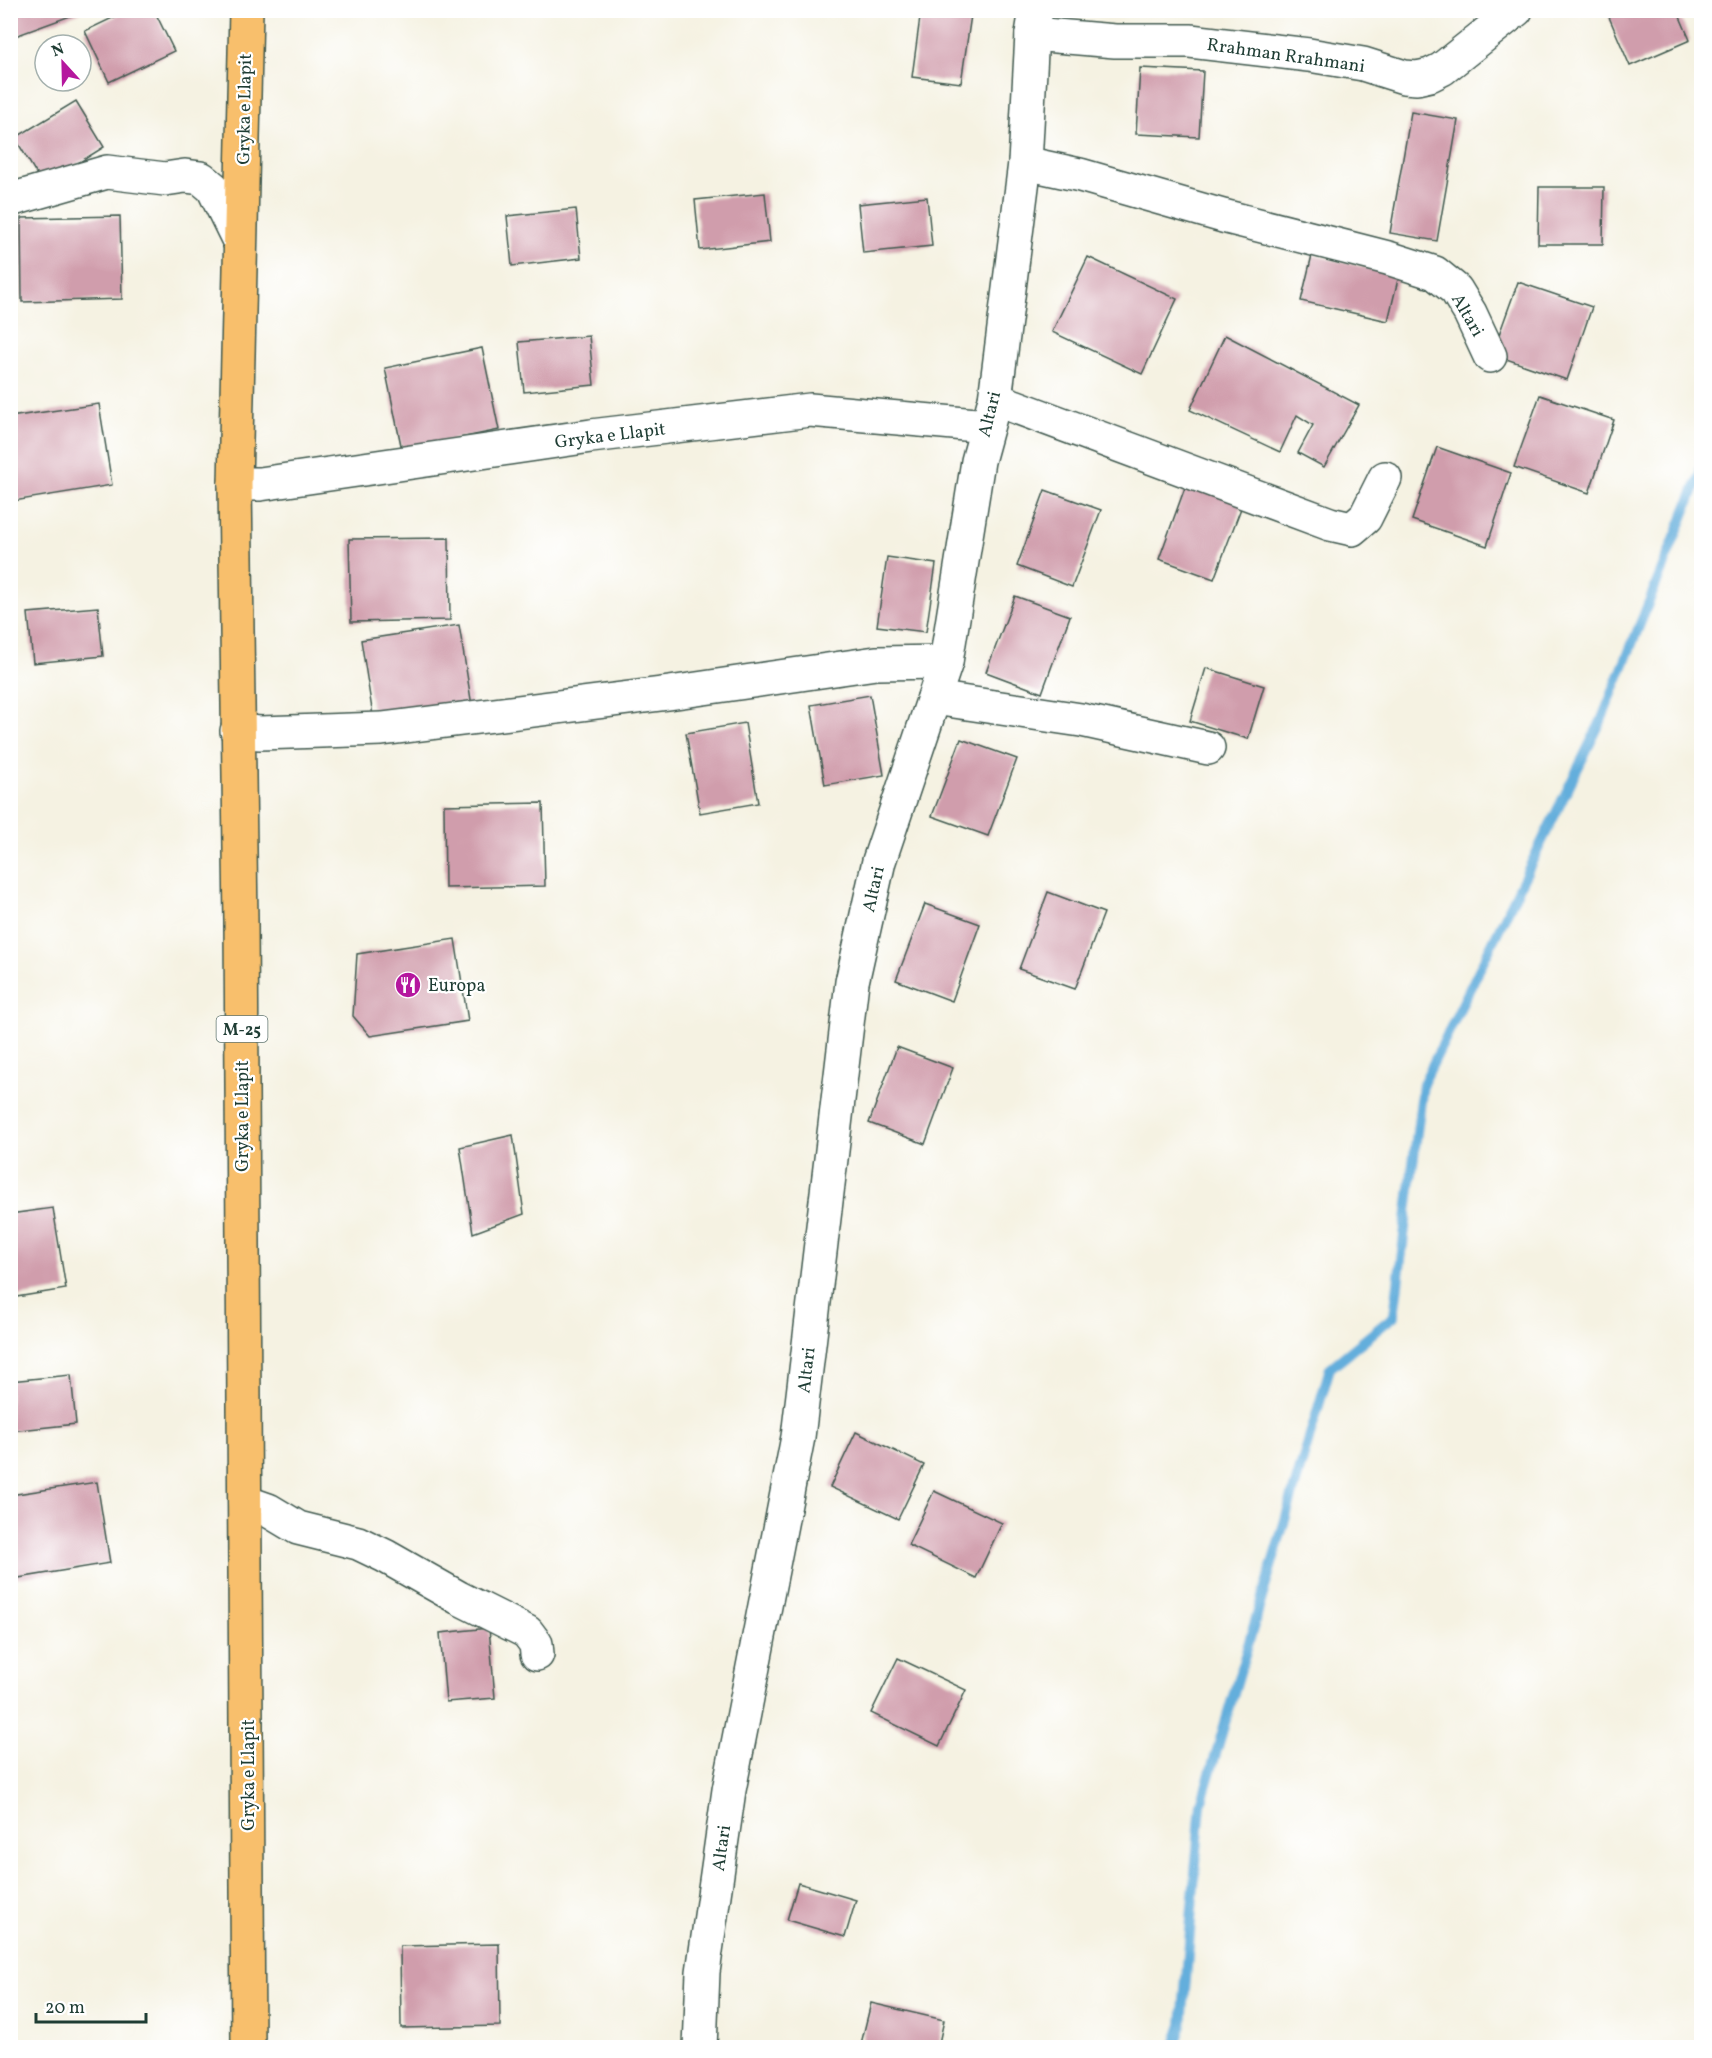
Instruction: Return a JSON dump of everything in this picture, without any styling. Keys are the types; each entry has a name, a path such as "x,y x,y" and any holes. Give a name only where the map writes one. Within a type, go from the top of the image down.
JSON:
{"main road":[{"name":"Gryka e Llapit","path":"246,10 235,484 241,946 248,2048"}],"street":[{"name":"Rrahman Rrahmani","path":"1034,22 1115,41 1190,41 1309,55 1363,64 1417,78 1442,69 1516,10"},
{"name":"Altari","path":"700,2048 703,1972 729,1790 798,1437 852,982 879,861 946,662 978,461 991,412 1025,163 1034,22"},
{"name":"Altari","path":"1025,163 1080,175 1223,216 1388,258 1435,273 1456,290 1470,313 1490,356"},
{"name":"Gryka e Llapit","path":"10,200 107,172 165,179 185,176 201,178 213,188 240,243"},
{"name":"Gryka e Llapit","path":"235,484 260,484 591,436 810,410 991,412 1330,524 1352,529 1365,518 1385,478"},
{"path":"237,731 260,733 382,729 669,693 876,663 946,662"},
{"path":"934,698 1081,720 1208,748"},
{"path":"245,1502 268,1510 298,1528 358,1543 385,1556 459,1598 527,1632 536,1644 537,1654"}],"building":[{"path":"10,10 83,10 84,11 10,38"},
{"path":"129,10 154,10 174,51 109,82 93,48 93,33 85,31"},
{"path":"921,10 942,10 971,15 961,83 912,77"},
{"path":"1606,10 1677,10 1690,40 1630,66"},
{"path":"1140,68 1203,71 1199,137 1136,134"},
{"path":"76,101 104,147 43,185 15,138"},
{"path":"1411,112 1458,120 1437,241 1390,233"},
{"path":"1539,187 1604,187 1603,244 1538,244"},
{"path":"765,193 770,242 700,250 695,200"},
{"path":"927,197 932,246 863,253 858,204"},
{"path":"576,209 581,258 512,266 507,216"},
{"path":"120,216 122,299 22,302 21,218"},
{"path":"1312,255 1399,275 1388,321 1301,301"},
{"path":"1088,257 1177,299 1142,374 1052,332"},
{"path":"1518,282 1592,307 1567,380 1492,354"},
{"path":"1225,335 1359,405 1324,467 1298,453 1313,425 1297,415 1280,452 1190,410"},
{"path":"589,336 594,385 524,392 519,342"},
{"path":"482,348 499,430 402,450 385,368"},
{"path":"1540,395 1614,420 1589,493 1514,467"},
{"path":"99,404 112,485 14,501 10,481 10,417"},
{"path":"1437,447 1511,473 1487,546 1412,520"},
{"path":"1187,482 1243,503 1214,579 1159,559"},
{"path":"1045,490 1101,510 1072,587 1017,566"},
{"path":"449,538 450,620 351,622 349,539"},
{"path":"887,557 936,564 926,632 877,626"},
{"path":"1015,596 1070,616 1042,693 986,672"},
{"path":"98,607 103,656 33,663 28,613"},
{"path":"459,625 472,706 374,722 361,640"},
{"path":"1206,668 1264,686 1248,739 1190,721"},
{"path":"870,695 884,775 825,785 811,705"},
{"path":"745,723 758,803 700,813 686,733"},
{"path":"961,739 1017,759 988,836 932,816"},
{"path":"543,803 545,886 445,888 444,805"},
{"path":"1048,892 1104,913 1075,989 1019,969"},
{"path":"925,904 980,924 952,1001 896,980"},
{"path":"455,939 468,1021 370,1036 353,1016 357,954"},
{"path":"897,1047 953,1068 925,1144 869,1123"},
{"path":"513,1135 524,1214 473,1233 460,1147"},
{"path":"53,1208 66,1289 10,1298 10,1214"},
{"path":"71,1375 76,1424 10,1431 10,1381"},
{"path":"856,1432 924,1465 898,1519 830,1487"},
{"path":"97,1482 110,1563 12,1579 10,1495"},
{"path":"934,1491 1002,1523 976,1578 908,1545"},
{"path":"489,1628 495,1698 446,1702 440,1633"},
{"path":"898,1658 966,1690 939,1746 871,1713"},
{"path":"798,1883 856,1900 845,1937 787,1920"},
{"path":"499,1944 500,2026 401,2028 400,1946"},
{"path":"871,2003 944,2020 938,2048 860,2048"}],"waterway":[{"path":"1174,2048 1182,2025 1201,1804 1330,1368 1394,1316 1423,1084 1601,721 1700,475 1702,454"}],"place":[{"name":"Europa","path":"408,985"}]}
